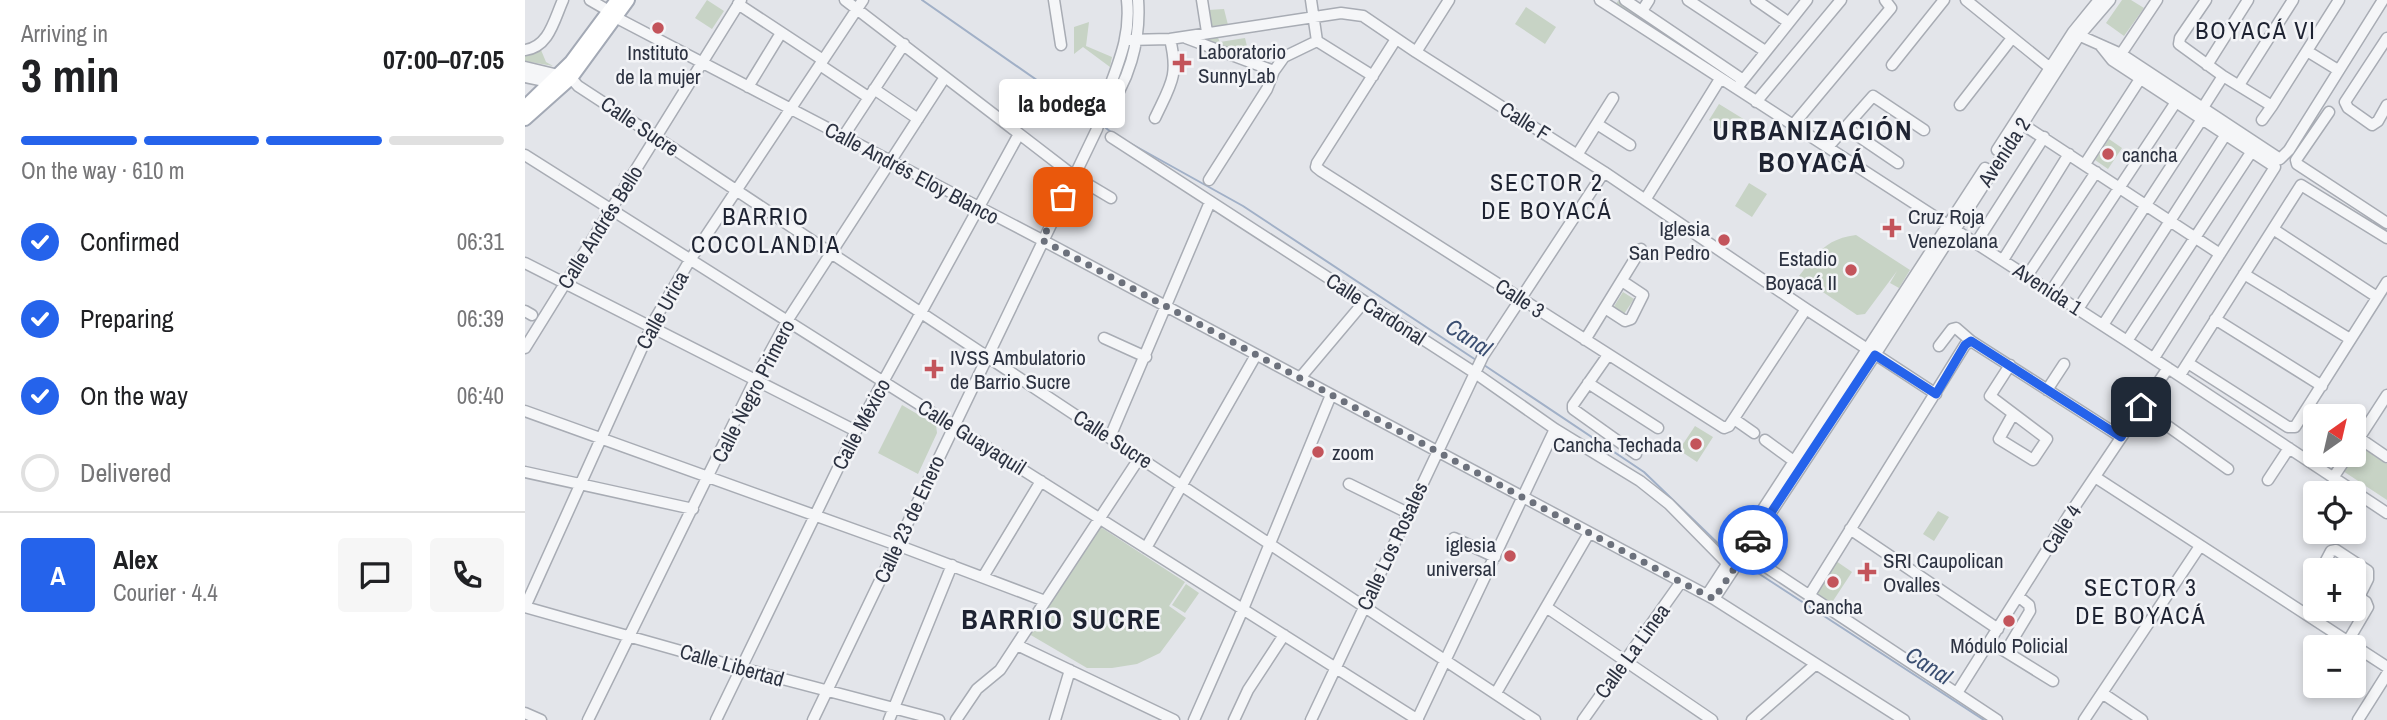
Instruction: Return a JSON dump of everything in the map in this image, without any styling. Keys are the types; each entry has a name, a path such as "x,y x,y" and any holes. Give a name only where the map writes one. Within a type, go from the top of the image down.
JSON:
{"main road":[{"path":"525,119 567,81 613,9 628,0"},
{"path":"525,107 567,81"}],"street":[{"path":"525,50 534,49 544,43 563,0"},
{"name":"Calle Andrés Eloy Blanco","path":"590,0 613,9 701,62 1042,240 1711,597 1904,720"},
{"path":"845,0 860,4 945,77 1074,176 1111,198"},
{"path":"1053,0 1061,45"},
{"path":"1127,0 1132,41"},
{"path":"1132,41 1139,20 1138,0"},
{"path":"1202,0 1207,32"},
{"path":"1311,0 1317,41"},
{"path":"1341,13 1343,0"},
{"path":"1416,52 1449,0"},
{"path":"1625,0 1743,80"},
{"path":"1642,10 1649,0"},
{"path":"1688,0 1765,51"},
{"path":"1756,0 1788,22"},
{"path":"1736,89 1807,0"},
{"path":"1756,102 1841,0"},
{"path":"1892,65 1944,0"},
{"path":"1966,0 2053,71"},
{"name":"Avenida 2","path":"1742,553 2099,0"},
{"name":"Avenida 2","path":"2076,34 2109,0"},
{"path":"2121,54 2157,0"},
{"path":"2206,0 2180,38 2179,44 2223,76 2272,106"},
{"path":"2207,65 2248,0"},
{"path":"2239,85 2293,0"},
{"path":"2262,120 2339,0"},
{"path":"2100,46 2112,60 2176,102 2280,159 2290,150 2383,0"},
{"path":"739,2 822,63 918,119"},
{"name":"Calle Andrés Bello","path":"526,345 739,2"},
{"name":"Avenida 1","path":"1607,2 1720,79 2154,358 2387,513"},
{"path":"1794,125 1891,8 1890,2"},
{"name":"Calle Urica","path":"525,607 651,327 690,260 860,4"},
{"name":"Calle F","path":"1132,41 1170,39 1341,13 1363,16 1604,172 1936,394"},
{"path":"748,87 781,33"},
{"path":"2076,34 2121,54 2275,167 2154,358"},
{"path":"1184,37 1274,71"},
{"path":"1960,105 2012,38"},
{"path":"2387,38 2346,102 2348,108 2372,125 2378,121 2387,105"},
{"path":"1155,118 1175,76 1175,58 1170,39"},
{"path":"1317,41 1373,76 1397,39"},
{"name":"Calle 23 de Enero","path":"813,720 1102,116 1112,105 1133,59 1132,41"},
{"path":"1209,180 1267,89 1274,71 1284,57 1317,41"},
{"path":"843,137 904,44"},
{"path":"2308,51 2338,70"},
{"path":"525,66 567,81"},
{"name":"Calle 3","path":"1373,76 1316,167 1724,428 1734,419"},
{"path":"2078,309 2146,205 2223,76"},
{"path":"525,77 567,81"},
{"name":"Calle Negro Primero","path":"587,720 631,636 755,380 787,321 945,77"},
{"path":"1646,200 1720,79"},
{"path":"2085,164 2140,79"},
{"name":"Calle Sucre","path":"567,81 922,312 1535,720"},
{"path":"1828,147 1873,96 1924,130"},
{"path":"1577,155 1613,98"},
{"path":"2051,291 2176,102"},
{"path":"2329,111 2296,160 2297,164 2387,223"},
{"path":"2019,122 2220,254"},
{"path":"1597,124 1630,145"},
{"path":"1845,127 1898,163"},
{"name":"Calle México","path":"716,720 856,431 1019,134"},
{"path":"2103,325 2227,134"},
{"name":"Calle Cardonal","path":"1111,137 1364,302 1476,371 1555,429 1640,481 1669,504 1732,563"},
{"path":"1976,243 2044,137"},
{"path":"2127,341 2252,151"},
{"path":"2003,260 2069,154"},
{"name":"Calle Guayaquil","path":"525,155 1417,720"},
{"path":"1521,298 1604,172"},
{"path":"2027,276 2096,172"},
{"path":"2180,375 2301,185 2387,238"},
{"path":"1110,437 1210,202"},
{"path":"2273,229 2378,297"},
{"path":"1584,340 1641,249"},
{"path":"525,263 856,431"},
{"path":"2244,274 2350,339"},
{"path":"1605,308 1625,321 1630,319 1643,295 1622,281"},
{"path":"2188,363 2291,428 2298,423 2387,282"},
{"name":"Calle Los Rosales","path":"1311,720 1483,356 1521,298"},
{"path":"1300,378 1364,302"},
{"path":"1754,433 1734,419 1806,309"},
{"path":"2215,319 2322,386"},
{"path":"1939,346 1952,329 1956,328 1971,341 2121,437"},
{"path":"1104,338 1146,356"},
{"path":"1809,596 1965,345 1971,341"},
{"name":"Avenida 2","path":"1742,553 1795,462 1872,352"},
{"path":"1146,548 1256,355"},
{"path":"1608,355 1573,405 1573,409 1636,454"},
{"path":"2047,390 2064,364"},
{"path":"2010,365 1990,396 2047,439 2033,460 1999,439 2013,414"},
{"name":"Calle 4","path":"1957,694 2168,368"},
{"path":"1588,383 1658,428"},
{"path":"1194,720 1331,395"},
{"path":"2366,428 2385,401"},
{"path":"2141,407 2228,469"},
{"path":"525,408 1045,601"},
{"path":"1417,720 1555,429"},
{"path":"1765,440 1795,462"},
{"path":"2366,447 2387,457"},
{"path":"2268,480 2289,448"},
{"path":"956,720 977,689 1000,670 1140,457"},
{"path":"2333,478 2340,467"},
{"path":"525,472 693,509"},
{"path":"2095,477 2339,635"},
{"path":"983,577 1041,481"},
{"path":"1349,484 1408,513"},
{"path":"1850,529 1998,629"},
{"path":"1496,693 1589,533"},
{"path":"1454,538 1495,557"},
{"path":"2084,720 2200,546"},
{"path":"2327,558 2331,551 2336,550 2348,558"},
{"path":"1711,597 1732,563 1742,553 1997,720"},
{"path":"889,720 952,565"},
{"name":"Calle La Linea","path":"1583,720 1681,582"},
{"path":"2006,651 2030,611 2029,605 2018,596"},
{"name":"Calle Libertad","path":"525,607 741,668 940,720"},
{"path":"1546,607 1712,720"},
{"path":"1234,720 1248,690 1284,635"},
{"path":"1990,642 2053,681"},
{"path":"1017,645 1174,720"},
{"path":"2366,653 2387,667"},
{"path":"1752,720 1816,664"},
{"path":"1055,720 1070,670"},
{"path":"2358,720 2387,674"},
{"path":"2102,693 2142,720"},
{"path":"525,713 541,720"}],"green space":[{"path":"707,0 724,11 712,29 695,18"},
{"path":"2122,0 2131,0 2144,8 2124,36 2106,23"},
{"path":"1618,1 1736,80 1734,83 1615,5"},
{"path":"1526,7 1556,27 1545,44 1515,24"},
{"path":"1224,9 1228,25 1212,26 1208,10"},
{"path":"1089,22 1086,46 1112,57 1110,67 1083,47 1074,54 1074,27"},
{"path":"1217,36 1220,42 1245,38 1251,63 1213,42 1210,47 1199,38"},
{"path":"541,50 546,62 553,66 525,61 525,53"},
{"path":"1719,104 1750,123 1738,140 1709,120"},
{"name":"cancha","path":"2109,139 2122,148 2108,169 2095,160"},
{"path":"1749,183 1767,194 1752,217 1735,206"},
{"name":"Estadio Boyacá II","path":"1856,235 1910,270 1899,288 1890,283 1897,271 1865,314 1857,315 1799,276 1829,244"},
{"path":"1623,292 1634,299 1624,314 1613,308"},
{"path":"902,405 936,425 937,433 918,474 878,453"},
{"name":"Cancha Techada","path":"1695,426 1713,437 1697,462 1679,450"},
{"path":"2366,450 2387,464 2387,500 2366,486 2366,481 2358,481 2343,471 2346,467 2366,467"},
{"path":"1938,511 1949,517 1934,541 1923,534"},
{"path":"1099,526 1185,582 1169,606 1186,618 1160,653 1137,664 1087,668 1029,634"},
{"name":"Cancha","path":"1836,561 1852,572 1831,604 1815,593"},
{"path":"1186,584 1199,593 1185,613 1172,605"}],"waterway":[{"name":"Canal","path":"922,0 1094,120"},
{"name":"Canal","path":"1102,125 1111,132"},
{"name":"Canal","path":"1128,142 1243,206 1476,360"},
{"name":"Canal","path":"1484,365 1644,472 1728,553"},
{"name":"Canal","path":"1744,564 1984,720"}],"way so far":[{"path":"1063,197 1042,240 1714,599 1753,540"}],"place":[{"name":"Instituto de la mujer","path":"658,28"},
{"name":"Laboratorio SunnyLab","path":"1182,63"},
{"name":"cancha","path":"2108,154"},
{"name":"la bodega","path":"1063,197"},
{"name":"Cruz Roja Venezolana","path":"1892,228"},
{"name":"Iglesia San Pedro","path":"1724,240"},
{"name":"Estadio Boyacá II","path":"1851,270"},
{"name":"IVSS Ambulatorio de Barrio Sucre","path":"934,369"},
{"name":"Cancha Techada","path":"1696,444"},
{"name":"zoom","path":"1318,452"},
{"name":"iglesia universal","path":"1510,556"},
{"name":"SRI Caupolican Ovalles","path":"1867,572"},
{"name":"Cancha","path":"1833,582"},
{"name":"Módulo Policial","path":"2009,621"}],"district":[{"name":"BOYACÁ VI","path":"2256,30"},
{"name":"URBANIZACIÓN BOYACÁ","path":"1813,146"},
{"name":"SECTOR 2 DE BOYACÁ","path":"1547,196"},
{"name":"BARRIO COCOLANDIA","path":"766,230"},
{"name":"SECTOR 3 DE BOYACÁ","path":"2141,601"},
{"name":"BARRIO SUCRE","path":"1062,619"}],"route":[{"path":"1753,540 1875,355 1936,394 1965,345 1971,341 2121,437 2141,407"}]}
